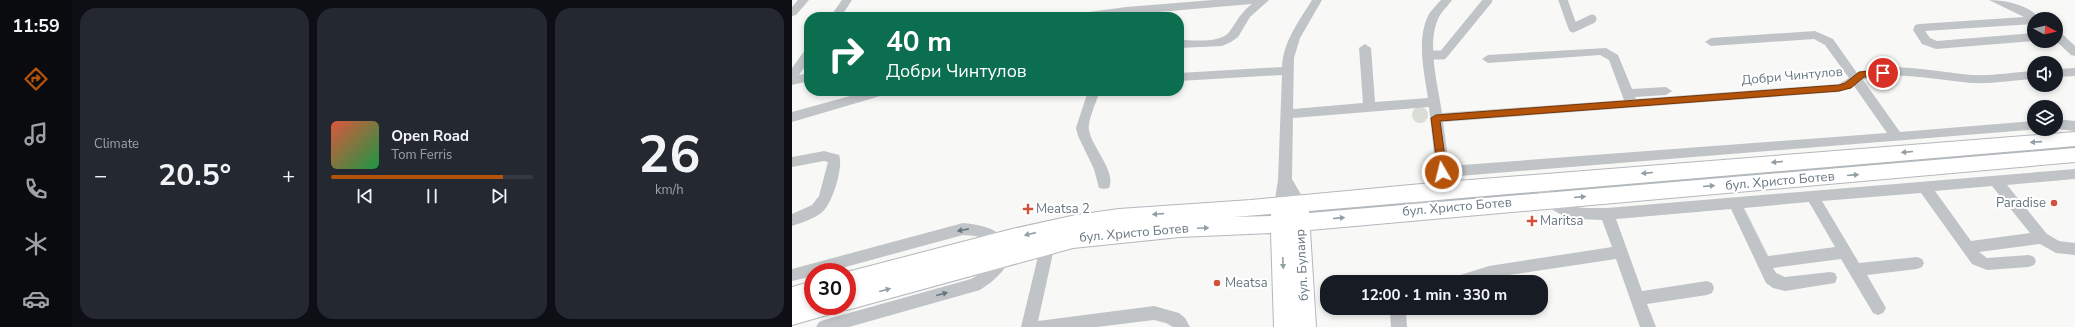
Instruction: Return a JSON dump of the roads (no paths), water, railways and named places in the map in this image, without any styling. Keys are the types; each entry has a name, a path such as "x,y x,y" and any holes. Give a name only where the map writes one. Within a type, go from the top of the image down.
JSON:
{"main road":[{"name":"бул. Христо Ботев","path":"856,297 1076,223 1119,217 1412,211 1544,191 2075,139"},
{"name":"бул. Христо Ботев","path":"856,280 1001,249 1048,244 1073,239 1180,228 1432,191 1544,191 2075,155"},
{"name":"бул. Булаир","path":"1285,327 1290,213"},
{"name":"бул. Булаир","path":"1290,213 1305,327"},
{"path":"792,297 804,294"},
{"path":"792,315 804,312"}],"street":[{"path":"792,12 804,0"},
{"path":"839,12 847,0"},
{"path":"1111,12 1257,0"},
{"path":"1184,44 1227,40 1233,37 1244,17 1264,0"},
{"path":"1290,213 1286,180 1287,71 1290,50 1294,38 1317,0"},
{"path":"1412,211 1432,191 1442,172 1428,55 1431,21 1447,0"},
{"path":"1428,55 1443,55 1488,0"},
{"path":"1562,0 1573,28 1592,19"},
{"path":"1994,0 2018,9 2027,15"},
{"path":"2027,20 1919,28 1918,30 1926,41 1936,45 2027,38"},
{"path":"1711,42 1820,36 1829,42 1896,136"},
{"path":"2063,41 2075,52"},
{"path":"1365,48 1369,107"},
{"path":"1488,59 1602,51 1614,58 1630,97"},
{"path":"792,77 804,60"},
{"path":"1184,77 1287,71"},
{"name":"Добри Чинтулов","path":"1436,118 1630,97 1716,96 1839,88 1856,81 1862,74 1869,73 1912,72 1974,79 2027,75"},
{"path":"2063,73 2075,72"},
{"path":"792,81 804,78"},
{"path":"792,116 865,96"},
{"path":"1092,96 1082,128 1084,136 1101,169 1104,184"},
{"path":"1286,114 1433,102"},
{"path":"2063,125 2075,126"},
{"path":"1442,172 2027,127"},
{"path":"792,162 824,156 834,159 835,162 825,198 817,209 792,220"},
{"path":"1544,191 1572,212 1607,214 2075,174"},
{"path":"1995,180 2042,238 2056,247 2075,249"},
{"path":"1924,187 1977,260 1982,263 2028,261"},
{"path":"1812,196 1878,308"},
{"path":"1735,204 1771,278 1778,283 1830,278"},
{"path":"1607,214 1639,298 1648,327"},
{"path":"792,275 963,229 978,230 1001,249 990,276 975,285 824,327"},
{"path":"1968,246 2042,238"},
{"path":"1028,327 1048,244"},
{"path":"1480,275 1489,272 1622,252"},
{"path":"1763,263 1844,252"},
{"path":"1855,270 1917,263"},
{"path":"1639,298 1707,288"},
{"path":"1040,327 1154,313 1168,315 1180,323 1182,327"},
{"path":"1398,315 1399,327"}],"place":[{"name":"Paradise","path":"2054,203"},
{"name":"Meatsa 2","path":"1028,209"},
{"name":"Maritsa","path":"1532,221"},
{"name":"Meatsa","path":"1217,283"}]}
